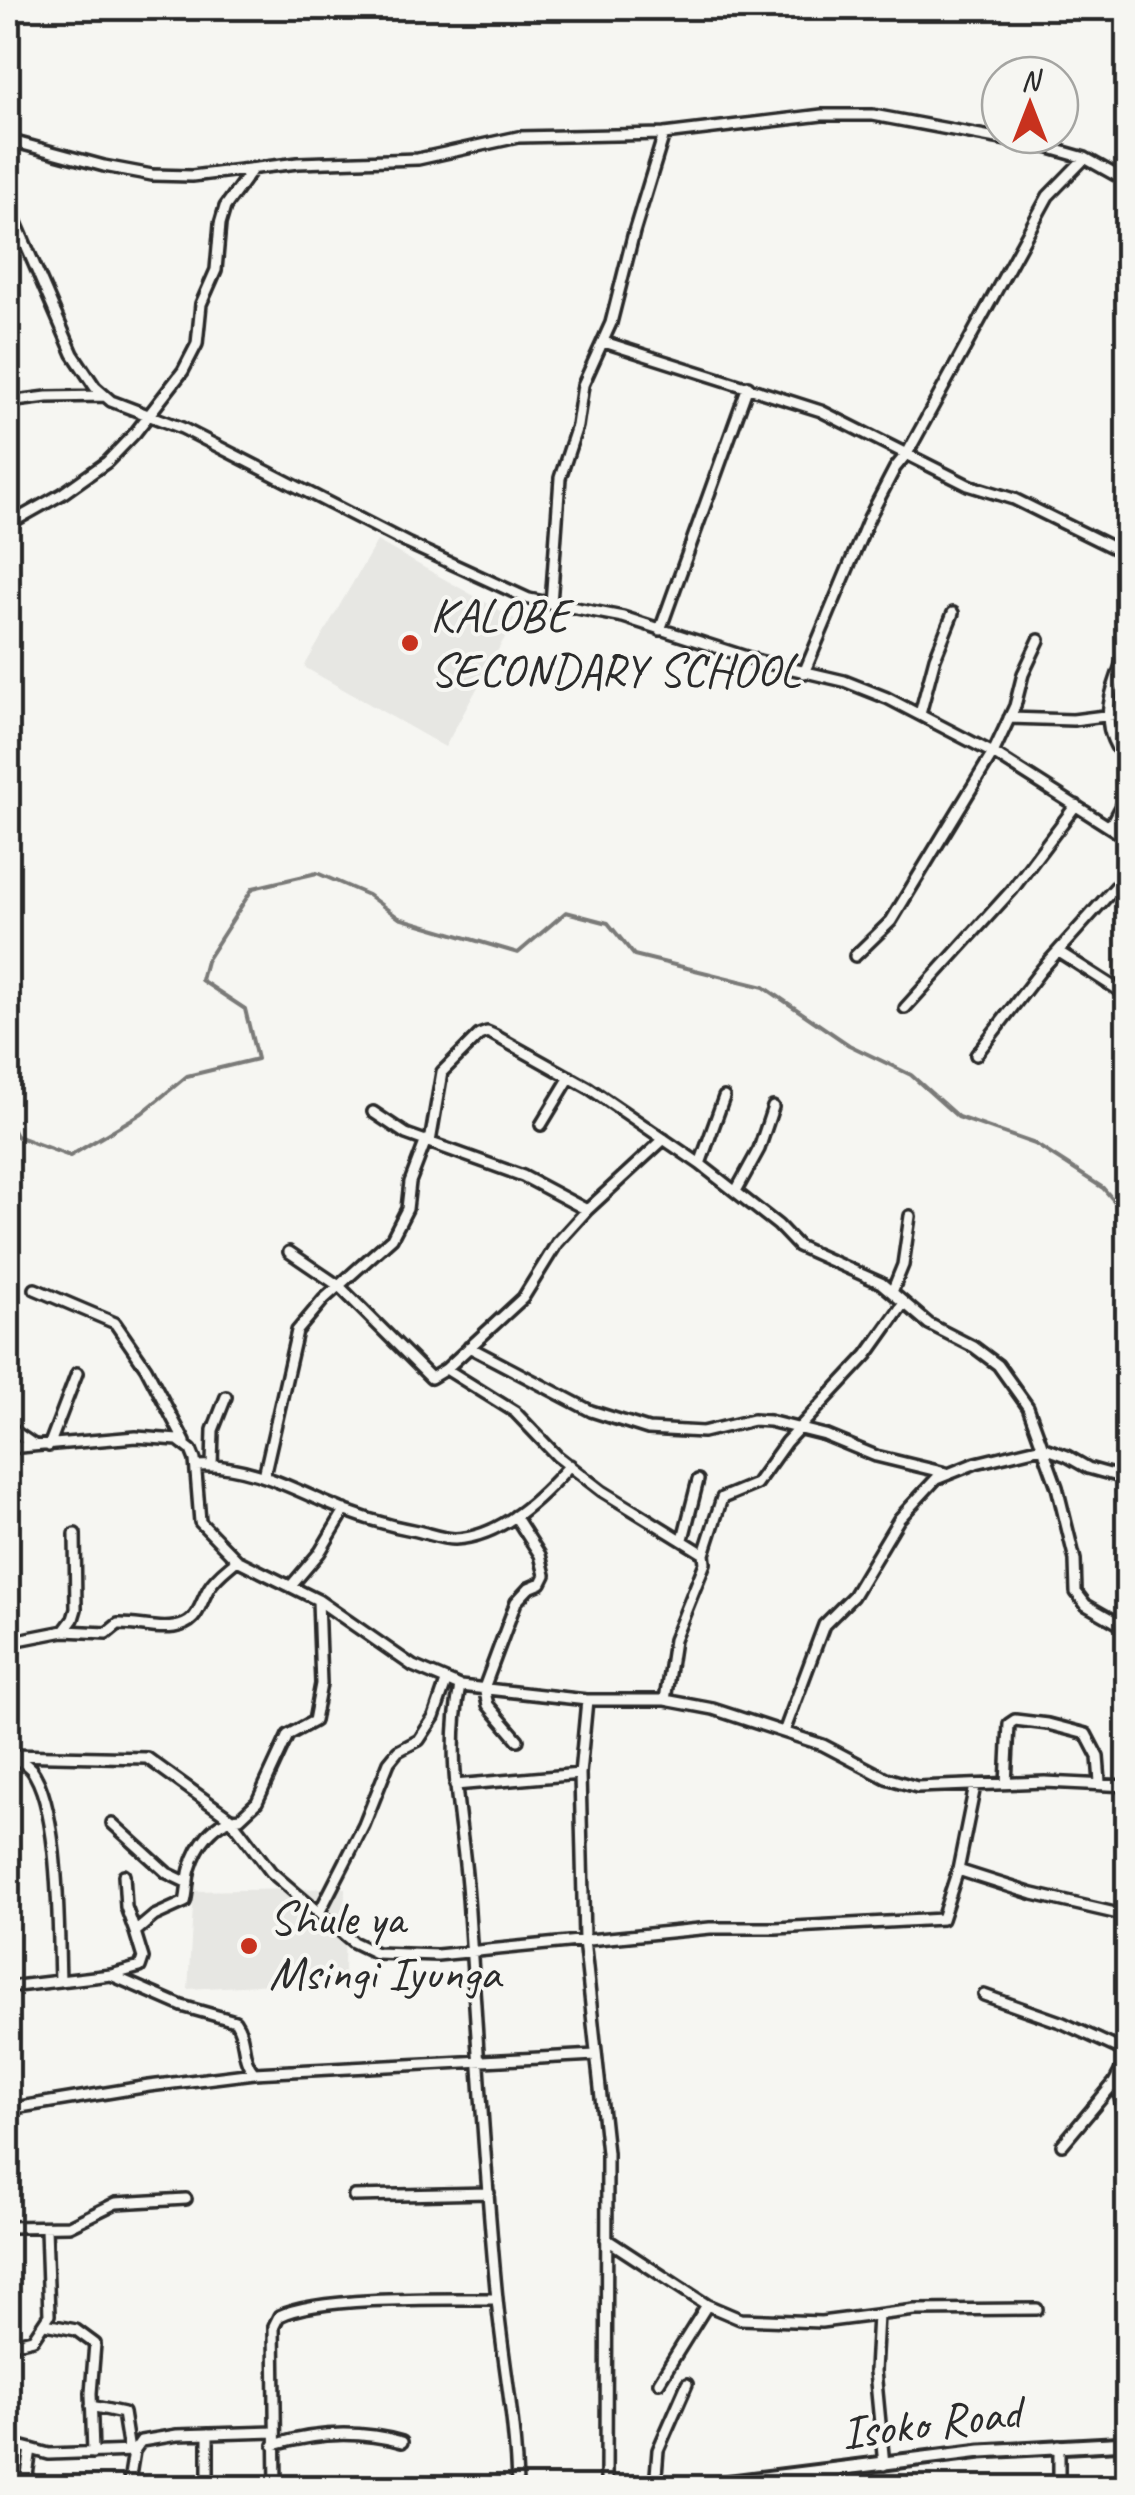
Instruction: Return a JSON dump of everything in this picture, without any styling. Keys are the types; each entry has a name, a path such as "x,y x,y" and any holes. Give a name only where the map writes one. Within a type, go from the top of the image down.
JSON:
{"street":[{"path":"8,140 152,175 251,171 298,163 418,159 518,137 664,134 822,116 874,115 1085,158 1128,182"},
{"path":"550,604 558,491 578,426 583,385 604,342 664,134"},
{"path":"804,672 869,518 895,468 908,452 1048,196 1085,158"},
{"path":"14,520 62,494 107,462 183,371 196,344 201,304 216,270 222,215 228,200 251,171"},
{"path":"8,204 57,322 88,378 104,396"},
{"path":"604,342 821,411 968,485 1014,499 1128,555"},
{"path":"660,630 748,386"},
{"path":"8,402 104,396 150,414 505,589 550,604 594,610 844,682 920,714 993,754 1128,839"},
{"path":"920,714 935,658 953,614"},
{"path":"855,956 891,921 993,754 1039,640"},
{"path":"1128,644 1105,716 1114,744 1128,762"},
{"path":"1010,718 1073,720 1128,714"},
{"path":"1110,826 1128,792"},
{"path":"905,1008 1012,890 1076,805"},
{"path":"976,1054 1128,873"},
{"path":"1059,952 1128,996"},
{"path":"264,1476 297,1331 338,1286 383,1248 398,1228 407,1209 410,1182 428,1141 442,1072 483,1033 494,1035 570,1077 700,1164 778,1225 798,1246 861,1273 892,1292 929,1324 974,1346 998,1365 1028,1407 1058,1487 1074,1560 1076,1592 1086,1604 1128,1629"},
{"path":"541,1125 570,1077"},
{"path":"700,1164 714,1134 724,1097"},
{"path":"736,1192 759,1149 773,1107"},
{"path":"373,1112 406,1134 523,1176 587,1210"},
{"path":"289,1252 338,1286 431,1378 446,1369 523,1298 551,1250 587,1210 664,1139"},
{"path":"892,1292 903,1266 910,1216"},
{"path":"35,1289 116,1323 146,1368 196,1466 200,1522 237,1560 318,1600 413,1666 446,1682 586,1700 665,1700 713,1709 823,1745 901,1784 929,1789 1100,1782 1128,1786"},
{"path":"665,1700 674,1640 705,1563 704,1554 722,1498 756,1484 797,1429 851,1374 904,1303"},
{"path":"469,1348 591,1410 648,1430 702,1432 753,1420 825,1435 876,1456 946,1473"},
{"path":"446,1369 516,1412 548,1448 617,1502 704,1554"},
{"path":"49,1446 66,1409 76,1373"},
{"path":"212,1465 210,1442 226,1397"},
{"path":"8,1427 36,1446"},
{"path":"8,1448 136,1437 173,1438 186,1445"},
{"path":"784,1732 824,1625 864,1581 899,1519 936,1479 1042,1447 1088,1468 1128,1479"},
{"path":"196,1466 212,1465 264,1476 382,1525 451,1539 489,1530 516,1516 544,1495 570,1465"},
{"path":"682,1539 698,1480"},
{"path":"291,1586 320,1552 346,1510"},
{"path":"516,1516 540,1554 545,1575 541,1583 529,1588 516,1602 484,1688 488,1705 518,1740"},
{"path":"64,1631 76,1609 75,1534"},
{"path":"8,1642 64,1631 101,1634 118,1624 159,1628 188,1622 199,1614 217,1577 237,1560"},
{"path":"135,1932 154,1916 185,1902 190,1869 206,1836 230,1818 240,1818 258,1802 288,1735 314,1721 321,1684 318,1600"},
{"path":"319,1913 364,1825 389,1762 398,1751 418,1740 434,1717 446,1682"},
{"path":"460,1686 452,1736 455,1785 465,1866 497,2299 517,2488"},
{"path":"586,1700 580,1774 584,1940 606,2132 606,2488"},
{"path":"1006,1784 1009,1724 1015,1720 1086,1734 1098,1757 1100,1782"},
{"path":"8,1756 139,1756 230,1818 271,1872 353,1942 376,1953 437,1954 710,1928 942,1919 958,1870 975,1786"},
{"path":"8,1756 32,1771 45,1804 57,1907 60,1980"},
{"path":"455,1785 580,1774"},
{"path":"112,1823 167,1874 188,1883"},
{"path":"958,1870 1034,1894 1119,1914 1128,1911"},
{"path":"8,1987 111,1975 140,1967 142,1958 126,1906 124,1875"},
{"path":"111,1975 182,2006 235,2022 242,2033 244,2059 254,2073"},
{"path":"984,1995 1063,2023 1128,2055 1120,2089 1123,2124 1128,2135"},
{"path":"8,2109 254,2073 596,2055"},
{"path":"1062,2146 1120,2089"},
{"path":"354,2196 489,2193"},
{"path":"8,2227 46,2228 81,2222 116,2203 186,2199"},
{"path":"8,2345 33,2339 49,2315 46,2228"},
{"path":"606,2239 724,2315 763,2321 821,2322 915,2310 1038,2309"},
{"path":"276,2488 274,2326 283,2314 419,2299 497,2299"},
{"path":"659,2382 707,2305"},
{"path":"878,2316 875,2372 884,2465"},
{"path":"46,2324 76,2330 95,2344 92,2453"},
{"path":"655,2488 658,2450 687,2384"},
{"path":"91,2406 123,2413 132,2451 128,2488"},
{"path":"8,2443 50,2454 92,2453 132,2451 141,2440 152,2438 274,2432"},
{"path":"208,2434 208,2488"},
{"path":"274,2445 330,2434 402,2442"},
{"name":"Isoko Road","path":"684,2488 938,2456 1128,2442"},
{"path":"1059,2445 1059,2488"},
{"path":"25,2488 31,2450"}],"shaded area":[{"name":"KALOBE SECONDARY SCHOOL","path":"377,541 515,619 445,747 304,667"},
{"path":"345,1888 344,1980 188,1989 194,1891"}],"waterway":[{"path":"8,1121 16,1136 70,1156 142,1113 187,1076 257,1059 245,1009 201,980 206,961 253,888 317,873 368,895 399,918 518,953 566,912 608,923 634,955 764,987 849,1045 911,1075 958,1117 1035,1144 1103,1188 1128,1217"}],"place":[{"name":"KALOBE SECONDARY SCHOOL","path":"410,643"},
{"name":"Shule ya Msingi Iyunga","path":"249,1946"}]}
